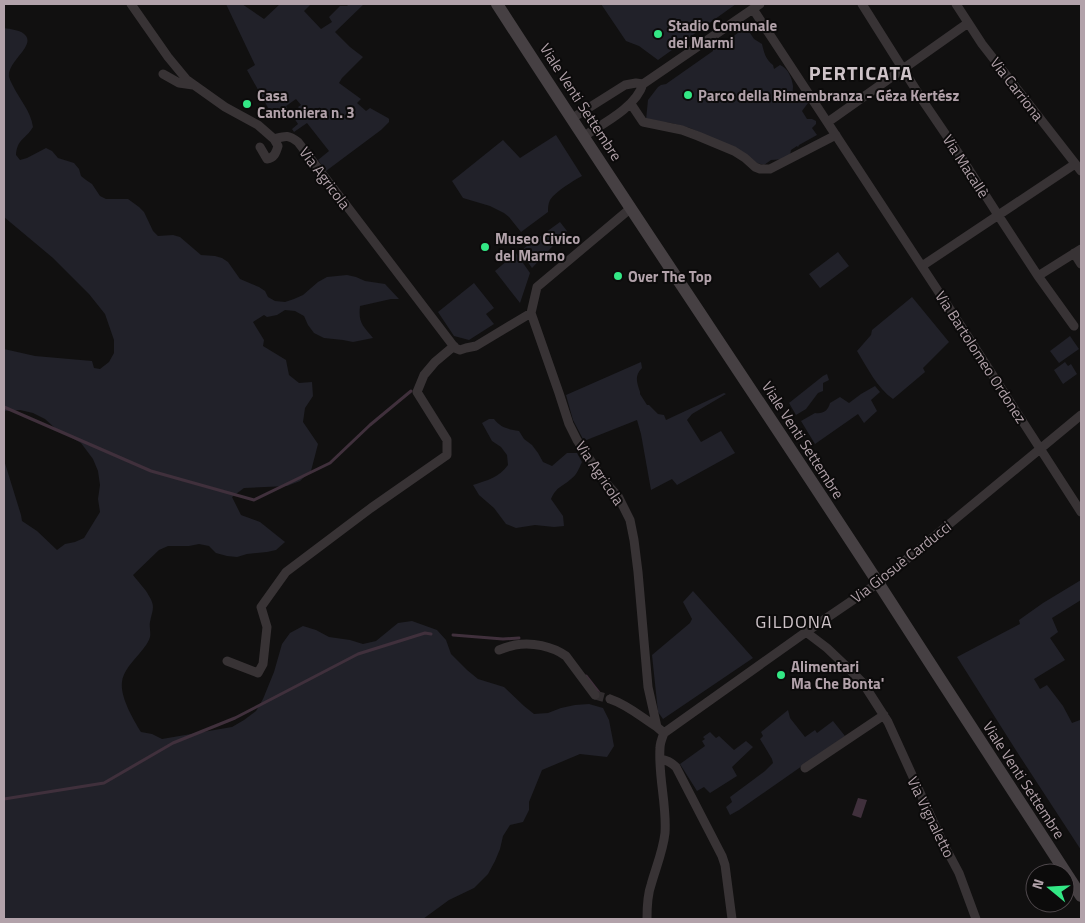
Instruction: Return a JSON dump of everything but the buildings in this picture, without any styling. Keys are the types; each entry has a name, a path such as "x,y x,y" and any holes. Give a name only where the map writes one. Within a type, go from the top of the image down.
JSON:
{"main road":[{"name":"Viale Venti Settembre","path":"497,4 878,583 1081,896"}],"street":[{"name":"Via Agricola","path":"131,4 168,58 187,80 225,107 258,125 274,138 287,136 298,142 454,346"},
{"name":"Via Macallè","path":"862,4 1038,276 1074,326"},
{"name":"Via Carriona","path":"956,4 982,44 1078,167"},
{"path":"584,136 631,104 639,95 643,84 757,6"},
{"name":"Via Bartolomeo Ordonez","path":"757,6 828,122 1081,512"},
{"path":"828,122 968,23"},
{"path":"163,74 179,83 197,87"},
{"path":"571,119 625,85 643,84"},
{"path":"631,104 643,122 682,130 698,136 734,152 760,169 770,169 836,134"},
{"path":"260,147 267,159 270,159 276,154 278,146 274,138"},
{"path":"922,266 998,215 1078,167"},
{"path":"227,661 258,673 263,664 267,627 261,607 286,572 371,508 447,455 447,440 417,392 424,375 435,362 454,346 457,350 460,350 476,346 530,314 537,287 631,208"},
{"path":"1038,276 1078,251 1081,264"},
{"name":"Via Agricola","path":"530,314 559,392 568,424 604,481 618,496 630,520 638,572 648,687 656,727"},
{"name":"Via Giosuè Carducci","path":"664,733 878,583 1081,415"},
{"name":"Via Vignaletto","path":"806,632 863,683 884,715 943,844 959,874 976,919"},
{"path":"499,650 514,645 528,644 560,652 566,656 595,695"},
{"path":"610,699 628,707 664,733 660,746 664,834 662,848 650,887 646,918"},
{"path":"805,768 884,715"},
{"path":"660,759 666,760 676,767 722,856 725,865 732,919"}],"shaded area":[{"path":"226,4 242,4 264,19 280,4 311,4 304,11 321,29 332,22 329,17 340,6 364,4 335,32 363,57 339,83 361,99 357,103 366,111 370,108 388,118 389,122 326,171 318,160 329,151 307,123 294,132 292,129 298,124 294,118 303,113 298,107 301,105 296,99 286,106 289,112 279,120 276,120 271,113 247,70 255,65"},
{"name":"Stadio Comunale dei Marmi","path":"601,4 736,4 658,60 639,46 626,41"},
{"name":"Parco della Rimembranza - Géza Kertész","path":"746,27 754,39 762,44 765,55 774,69 780,65 787,71 792,80 794,94 808,103 802,111 807,119 816,121 812,128 817,135 791,150 790,155 784,159 771,160 764,165 690,128 671,123 646,120 648,100 658,87 666,84 713,51 714,46 720,46"},
{"path":"4,28 22,32 27,40 24,50 9,71 9,77 27,110 33,127 18,146 16,155 20,160 46,148 52,151 58,158 74,163 79,169 81,176 92,184 100,196 106,199 128,199 139,207 158,236 173,235 180,237 201,255 222,258 228,262 240,279 259,287 265,291 268,297 275,301 285,302 303,295 327,277 347,275 365,281 385,284 399,299 360,306 361,320 373,338 353,342 324,338 314,333 304,316 295,311 285,310 277,315 267,317 264,315 253,322 264,340 263,346 286,360 289,375 299,383 312,382 313,396 305,408 303,422 318,444 311,471 300,481 287,486 244,488 232,497 241,515 260,522 285,542 276,550 237,557 216,553 209,546 199,544 168,546 159,550 133,575 147,593 153,606 148,642 127,670 122,682 125,701 141,732 152,734 162,739 232,727 244,720 256,711 263,699 274,672 282,644 290,633 303,626 329,637 363,644 376,641 398,623 412,621 437,630 446,640 451,654 467,670 478,679 504,687 534,714 548,713 575,705 589,704 603,708 609,720 614,746 607,757 580,754 542,770 529,802 529,810 523,822 510,825 503,836 500,849 488,874 474,888 449,900 423,919 4,919 4,460 22,521 37,531 57,550 65,544 84,538 100,512 98,499 100,485 98,471 93,459 81,443 33,413 20,410 4,411 4,349 35,356 92,361 94,368 100,369 109,362 114,353 114,340 105,314 89,294 53,258 4,217"},
{"path":"556,135 582,176 556,193 549,202 548,212 521,232 504,213 490,206 463,198 452,181 503,140 520,158"},
{"path":"560,222 567,231 532,268 520,251"},
{"path":"838,252 849,266 820,288 809,274"},
{"path":"516,253 530,273 520,303 495,271"},
{"path":"474,283 494,308 486,314 494,324 469,340 454,336 438,312"},
{"path":"912,297 949,342 923,368 925,372 893,399 877,383 857,351 871,335 872,330"},
{"path":"1070,336 1079,349 1059,363 1050,351"},
{"path":"641,362 642,368 637,380 640,394 647,405 658,414 664,415 666,420 724,393 726,394 692,414 687,420 701,442 721,431 735,453 677,485 672,479 651,490 637,420 584,441 573,420 566,395"},
{"path":"1065,362 1068,366 1071,364 1077,374 1063,384 1054,370"},
{"path":"827,374 829,380 823,383 823,391 818,393 806,409 796,415 789,403"},
{"path":"875,386 880,392 871,400 877,411 864,423 858,414 815,444 801,421 815,413 825,411 830,403 840,397 849,403"},
{"path":"489,419 494,419 505,428 519,431 524,439 532,445 543,462 552,466 567,453 577,453 582,462 578,471 557,489 551,499 563,516 564,526 535,525 516,528 506,524 494,508 479,495 473,485 496,476 508,465 507,455 501,447 492,441 482,423"},
{"path":"1081,580 1081,600 1052,618 1058,632 1050,638 1065,660 1034,679 1040,689 1047,685 1063,706 1072,723 1080,720 1081,722 1081,850 957,657 1020,624 1019,620"},
{"path":"693,591 753,658 663,719 658,712 652,655 690,623 692,619 683,602"},
{"path":"788,710 790,718 805,737 815,730 817,733 833,721 845,736 730,815 726,807 732,802 730,797 773,763 760,739 763,736 761,732"},
{"path":"710,732 716,738 719,736 734,750 746,741 753,747 732,767 737,776 710,793 704,787 697,791 680,764 705,746 702,741 705,739 703,737"},
{"path":"858,798 867,800 861,818 852,815"}],"waterway":[{"path":"4,407 151,471 254,500 330,463 370,425 411,391"},
{"path":"4,799 104,783 173,743 235,718 358,654 425,633 431,634"},
{"path":"453,635 503,639 519,638"},
{"path":"586,676 600,694"}],"tunnel":[{"path":"595,695 610,699"}],"place":[{"name":"Stadio Comunale dei Marmi","path":"658,34"},
{"name":"Parco della Rimembranza - Géza Kertész","path":"688,95"},
{"name":"Casa Cantoniera n. 3","path":"247,104"},
{"name":"Museo Civico del Marmo","path":"485,247"},
{"name":"Over The Top","path":"618,276"},
{"name":"Alimentari Ma Che Bonta'","path":"781,675"}],"district":[{"name":"PERTICATA","path":"861,72"},
{"name":"GILDONA","path":"794,621"}]}
